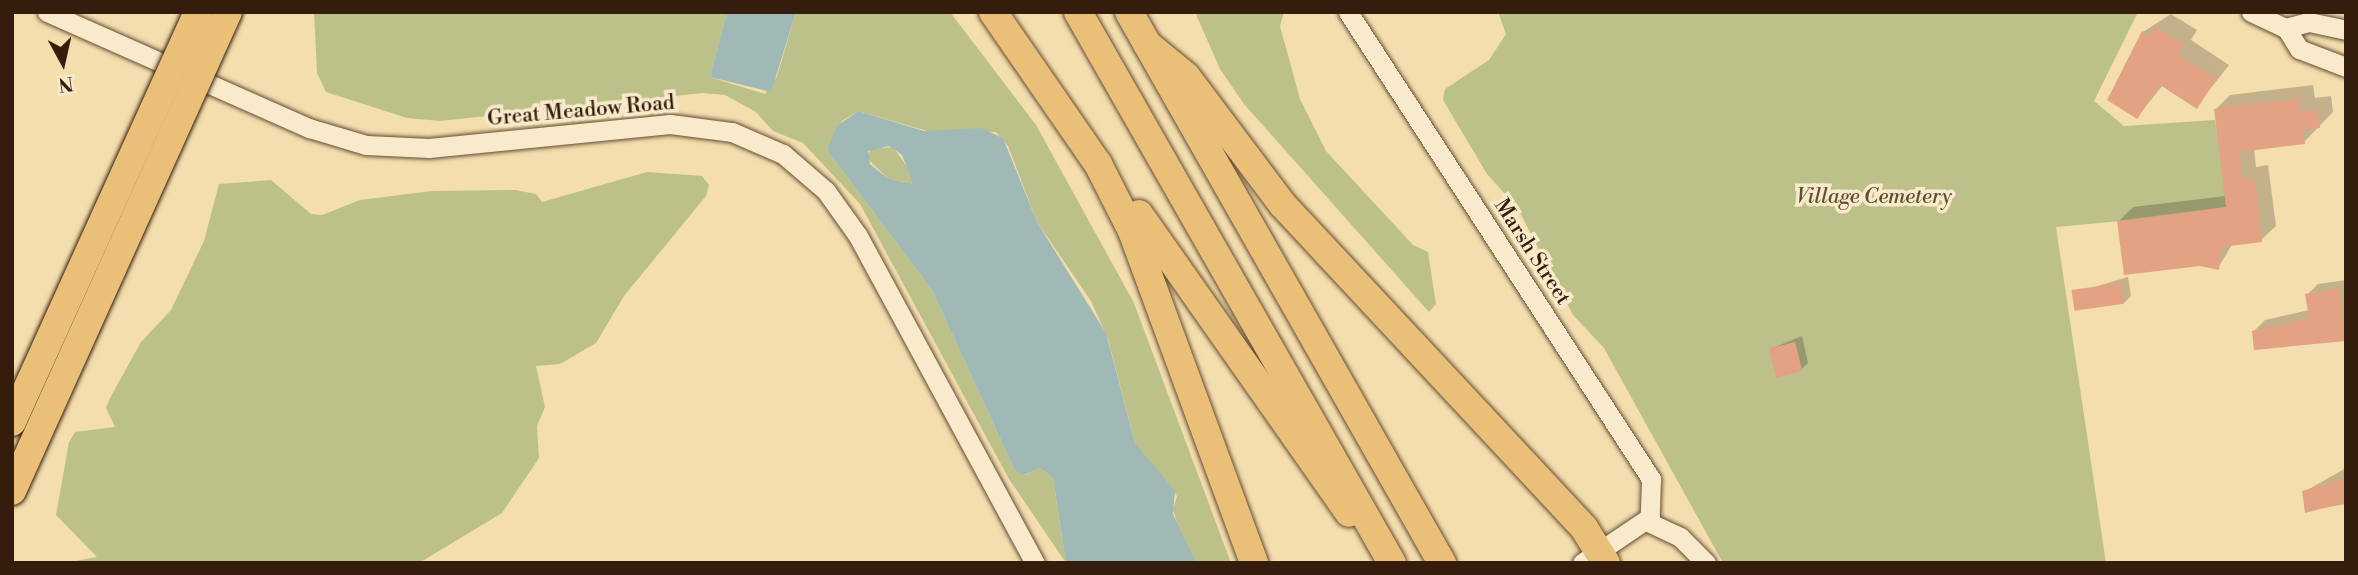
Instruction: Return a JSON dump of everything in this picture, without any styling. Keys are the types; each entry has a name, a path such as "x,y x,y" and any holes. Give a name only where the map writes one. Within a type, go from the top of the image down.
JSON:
{"highway":[{"path":"12,422 198,12"},
{"path":"12,491 228,12"},
{"path":"993,12 1098,164 1164,304 1254,563"},
{"path":"1078,12 1392,563"},
{"path":"1129,12 1442,563"},
{"path":"1147,44 1186,76 1283,205 1597,559"},
{"path":"1098,164 1112,174 1317,475 1378,538"}],"street":[{"name":"Great Meadow Road","path":"47,12 309,128 366,145 429,148 670,124 732,132 783,154 826,191 858,236 1035,563"},
{"name":"Marsh Street","path":"1349,12 1647,470 1655,502 1646,522"},
{"path":"2251,12 2286,28 2299,48 2346,68"},
{"path":"2286,28 2309,22 2346,30"},
{"path":"1597,559 1646,522 1686,541 1706,563"}],"green space":[{"path":"314,12 727,12 710,77 765,94 777,76 796,12 950,12 1036,125 1134,303 1231,563 1196,563 1181,535 1173,510 1177,496 1135,443 1108,339 1091,301 1037,222 1008,146 996,132 927,131 858,111 842,121 827,150 932,290 1015,471 1025,475 1040,468 1053,478 1066,563 1009,479 860,204 803,143 773,131 756,112 725,95 703,93 440,121 407,118 326,92 317,73"},
{"path":"1195,12 1284,12 1280,26 1300,99 1326,151 1413,245 1428,252 1436,304 1429,312 1244,104 1220,69"},
{"name":"Village Cemetery","path":"1498,12 2138,12 2094,101 2124,126 2215,120 2230,211 2056,227 2106,563 1723,563 1604,348 1573,315 1517,207 1487,174 1443,100 1445,89 1489,60 1506,34"},
{"path":"893,147 913,175 913,184 887,178 866,157 871,149"},
{"path":"647,172 702,176 709,185 706,196 624,296 596,343 560,364 536,366 545,407 537,426 539,458 502,513 419,563 64,563 97,557 56,515 69,442 75,432 115,427 106,408 110,398 141,342 171,310 204,241 219,184 271,180 311,214 322,215 360,200 432,191 515,190 536,194 542,202"}],"water":[{"path":"727,12 796,12 771,92 710,77"},
{"path":"858,111 924,131 981,128 1003,138 1037,222 1106,333 1135,443 1175,491 1173,514 1196,563 1066,563 1053,478 1040,468 1024,475 1015,471 932,290 827,150 837,126","holes":["889,146 902,155 913,184 887,178 870,164 868,151"]}],"building":[{"path":"2156,27 2184,45 2178,55 2216,79 2197,109 2160,85 2137,119 2107,100 2142,31 2150,36"},
{"path":"2299,98 2301,112 2317,110 2320,128 2303,130 2305,144 2239,152 2243,180 2255,179 2262,242 2221,247 2219,270 2200,266 2124,275 2117,221 2226,207 2214,109"},
{"path":"2121,283 2124,304 2074,311 2071,290"},
{"path":"2339,289 2346,341 2254,350 2252,331 2309,318 2305,294"},
{"path":"1795,342 1802,371 1776,378 1769,349"},
{"path":"2346,478 2346,502 2305,513 2302,491"}]}
